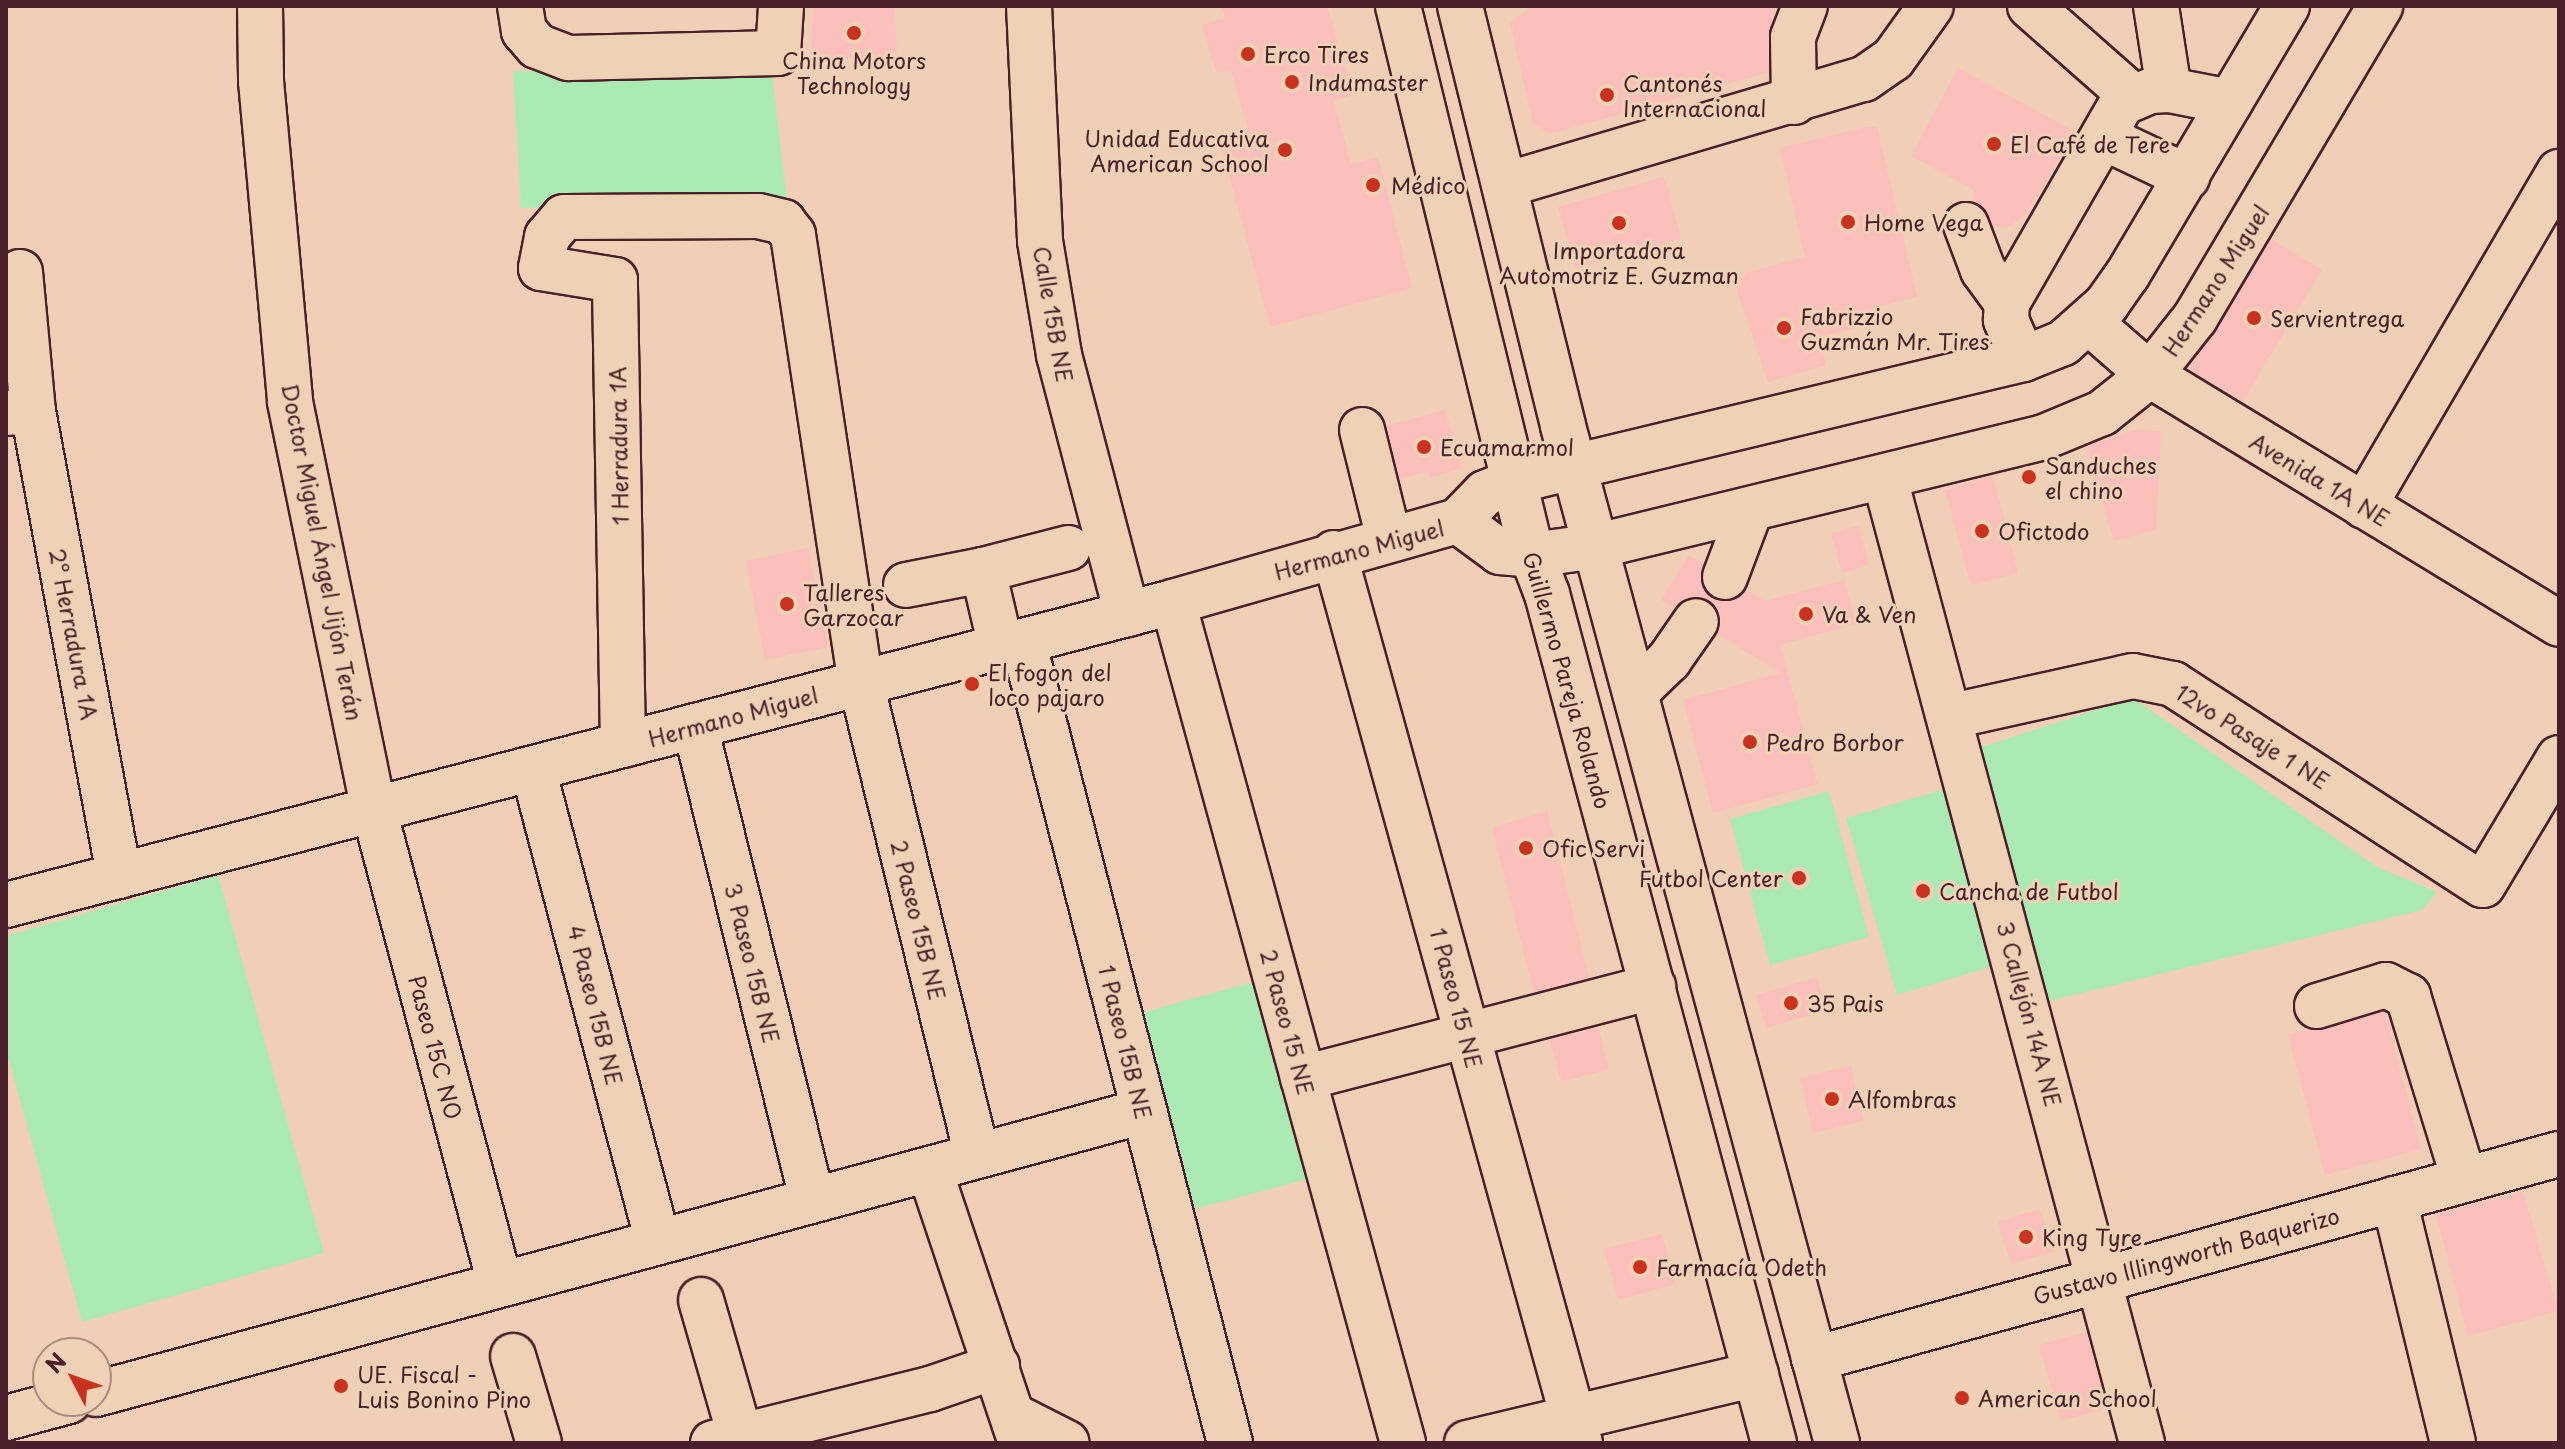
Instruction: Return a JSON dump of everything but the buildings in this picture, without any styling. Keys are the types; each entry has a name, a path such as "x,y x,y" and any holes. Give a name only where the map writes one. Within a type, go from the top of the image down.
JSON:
{"street":[{"name":"Doctor Miguel Ángel Jijón Terán","path":"260,6 261,81 290,402 374,810"},
{"path":"520,6 524,31 537,46 569,58 778,53 781,6"},
{"name":"Calle 15B NE","path":"1029,6 1040,241 1059,355 1127,614"},
{"name":"Guillermo Pareja Rolando","path":"1398,6 1532,555 1547,594 1774,1443"},
{"path":"1460,6 1576,468 1837,1443"},
{"path":"1794,102 1793,37 1805,6"},
{"path":"1505,185 1864,79 1893,59 1931,6"},
{"path":"2030,6 2150,93"},
{"path":"2150,93 2156,6"},
{"name":"Hermano Miguel","path":"6,905 1173,602 1334,553 1458,521 1485,493 1515,481 2023,359 2063,343 2089,322 2127,275 2287,6"},
{"name":"Hermano Miguel","path":"1458,521 1500,552 1532,555 1597,546 2044,437 2102,413 2150,375 2224,273 2380,6"},
{"path":"2023,359 2006,320 2007,303 2021,271 2105,138 2122,103 2150,93 2230,102"},
{"path":"2105,138 2187,177"},
{"path":"2364,506 2559,172"},
{"name":"1 Herradura 1A","path":"623,745 615,280 541,268 547,237 564,217 758,216 783,222 793,235 861,683"},
{"path":"1966,225 1983,270 2007,303"},
{"name":"2° Herradura 1A","path":"20,272 18,412 119,876"},
{"name":"Avenida 1A NE","path":"2089,322 2150,375 2559,624"},
{"path":"1362,430 1389,539"},
{"name":"3 Callejón 14A NE","path":"1889,494 1952,716 2142,1443"},
{"path":"1725,577 1750,511"},
{"path":"906,585 983,570 1068,548"},
{"name":"1 Paseo 15 NE","path":"1334,553 1577,1430"},
{"name":"1 Paseo 15B NE","path":"983,570 1012,644 1144,1111 1230,1443"},
{"name":"2 Paseo 15 NE","path":"1173,602 1403,1443"},
{"path":"1637,691 1669,660 1696,621"},
{"name":"12vo Pasaje 1 NE","path":"1952,716 2133,676 2173,684 2483,885 2559,758"},
{"name":"2 Paseo 15B NE","path":"861,683 977,1156"},
{"name":"3 Paseo 15B NE","path":"695,726 812,1200"},
{"name":"4 Paseo 15B NE","path":"533,769 658,1242"},
{"name":"Paseo 15C NO","path":"374,810 500,1285"},
{"path":"2317,1006 2386,985 2408,996 2464,1179"},
{"path":"1303,1078 1653,987"},
{"path":"112,1390 1144,1111"},
{"name":"Gustavo Illingworth Baquerizo","path":"1814,1359 2099,1278 2559,1154"},
{"path":"930,1171 1017,1430 1067,1443"},
{"path":"2394,1199 2453,1443"},
{"path":"701,1300 727,1439 930,1389 997,1366"},
{"path":"513,1356 539,1443"},
{"path":"1467,1443 1577,1430 1756,1374"},
{"path":"6,1418 32,1411"}],"green space":[{"path":"513,71 772,75 787,200 521,208"},
{"path":"2133,698 2377,867 2437,892 2422,910 2049,1001 1978,748"},
{"name":"Cancha de Futbol","path":"1948,788 2000,964 1897,995 1846,818"},
{"name":"Futbol Center","path":"1829,791 1869,937 1770,965 1730,819"},
{"path":"218,875 324,1253 82,1322 6,1050 6,936"},
{"path":"1271,977 1323,1175 1176,1214 1126,1017"}],"place":[{"name":"China Motors Technology","path":"854,33"},
{"name":"Erco Tires","path":"1248,54"},
{"name":"Indumaster","path":"1292,82"},
{"name":"Cantonés Internacional","path":"1607,95"},
{"name":"El Café de Tere","path":"1994,144"},
{"name":"Unidad Educativa American School","path":"1285,150"},
{"name":"Médico","path":"1373,185"},
{"name":"Home Vega","path":"1848,222"},
{"name":"Importadora Automotriz E. Guzman","path":"1619,223"},
{"name":"Servientrega","path":"2254,318"},
{"name":"Fabrizzio Guzmán Mr. Tires","path":"1784,328"},
{"name":"Ecuamarmol","path":"1424,447"},
{"name":"Sanduches el chino","path":"2029,477"},
{"name":"Ofictodo","path":"1982,531"},
{"name":"Talleres Garzocar","path":"787,604"},
{"name":"Va & Ven","path":"1806,614"},
{"name":"El fogon del loco pajaro","path":"972,684"},
{"name":"Pedro Borbor","path":"1750,742"},
{"name":"Ofic Servi","path":"1526,848"},
{"name":"Futbol Center","path":"1799,878"},
{"name":"Cancha de Futbol","path":"1923,891"},
{"name":"35 Pais","path":"1791,1003"},
{"name":"Alfombras","path":"1832,1099"},
{"name":"King Tyre","path":"2026,1237"},
{"name":"Farmacía Odeth","path":"1640,1267"},
{"name":"UE. Fiscal - Luis Bonino Pino","path":"341,1386"},
{"name":"American School","path":"1962,1398"}]}
